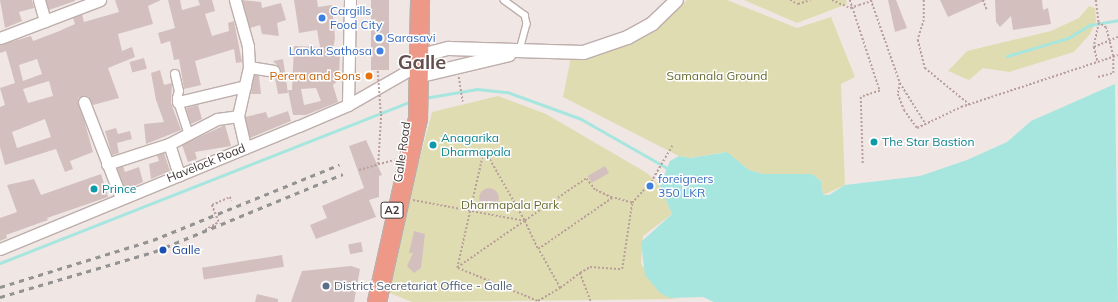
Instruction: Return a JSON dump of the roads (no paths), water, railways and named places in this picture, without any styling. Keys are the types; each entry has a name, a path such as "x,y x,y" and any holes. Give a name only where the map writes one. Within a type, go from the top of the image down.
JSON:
{"highway":[{"name":"A2","path":"409,0 418,68"},
{"name":"A2","path":"418,68 420,0"},
{"name":"Galle Road","path":"377,302 403,198 418,68"},
{"name":"Galle Road","path":"369,302 413,118"}],"street":[{"path":"39,0 45,21"},
{"path":"0,38 100,0"},
{"path":"235,0 248,46 249,67 238,116 245,147"},
{"path":"348,104 350,0"},
{"path":"418,68 448,48 488,48 519,52 583,52 603,46 652,23 676,0"},
{"path":"418,68 519,52"},
{"path":"249,67 274,71"},
{"name":"Havelock Road","path":"0,249 348,104 418,68"},
{"path":"175,74 178,102 188,132"},
{"path":"178,102 245,86"},
{"path":"84,102 121,198"},
{"path":"107,164 169,144 188,132 217,119 238,116"},
{"path":"169,144 179,175"}],"lane":[{"path":"504,0 525,15 527,24 519,52"}],"water":[{"path":"1115,84 1118,302 714,302 703,297 670,298 660,293 645,275 641,242 672,214 660,186 670,161 679,156 690,158 727,152 749,170 763,174 812,174 821,181 823,195 829,195 845,185 920,176 967,160 1007,142 1031,121"}],"waterway":[{"path":"1007,56 1068,38 1090,25 1118,20"},
{"path":"424,98 477,89 507,92 581,119 667,168"},
{"path":"0,263 413,100"}],"railway":[{"path":"0,287 153,240 339,165"},
{"path":"0,297 156,251 343,174"}],"place":[{"name":"Cargills Food City","path":"322,18"},
{"name":"Sarasavi","path":"379,38"},
{"name":"Lanka Sathosa","path":"380,51"},
{"name":"Perera and Sons","path":"369,76"},
{"name":"The Star Bastion","path":"874,142"},
{"name":"Anagarika Dharmapala","path":"433,145"},
{"name":"foreigners 350 LKR","path":"650,186"},
{"name":"Prince","path":"94,189"},
{"name":"Galle","path":"163,250"},
{"name":"District Secretariat Office - Galle","path":"326,286"}],"district":[{"name":"Galle","path":"422,61"}],"park label":[{"name":"Samanala Ground","path":"717,76"},
{"name":"Dharmapala Park","path":"510,205"}]}
